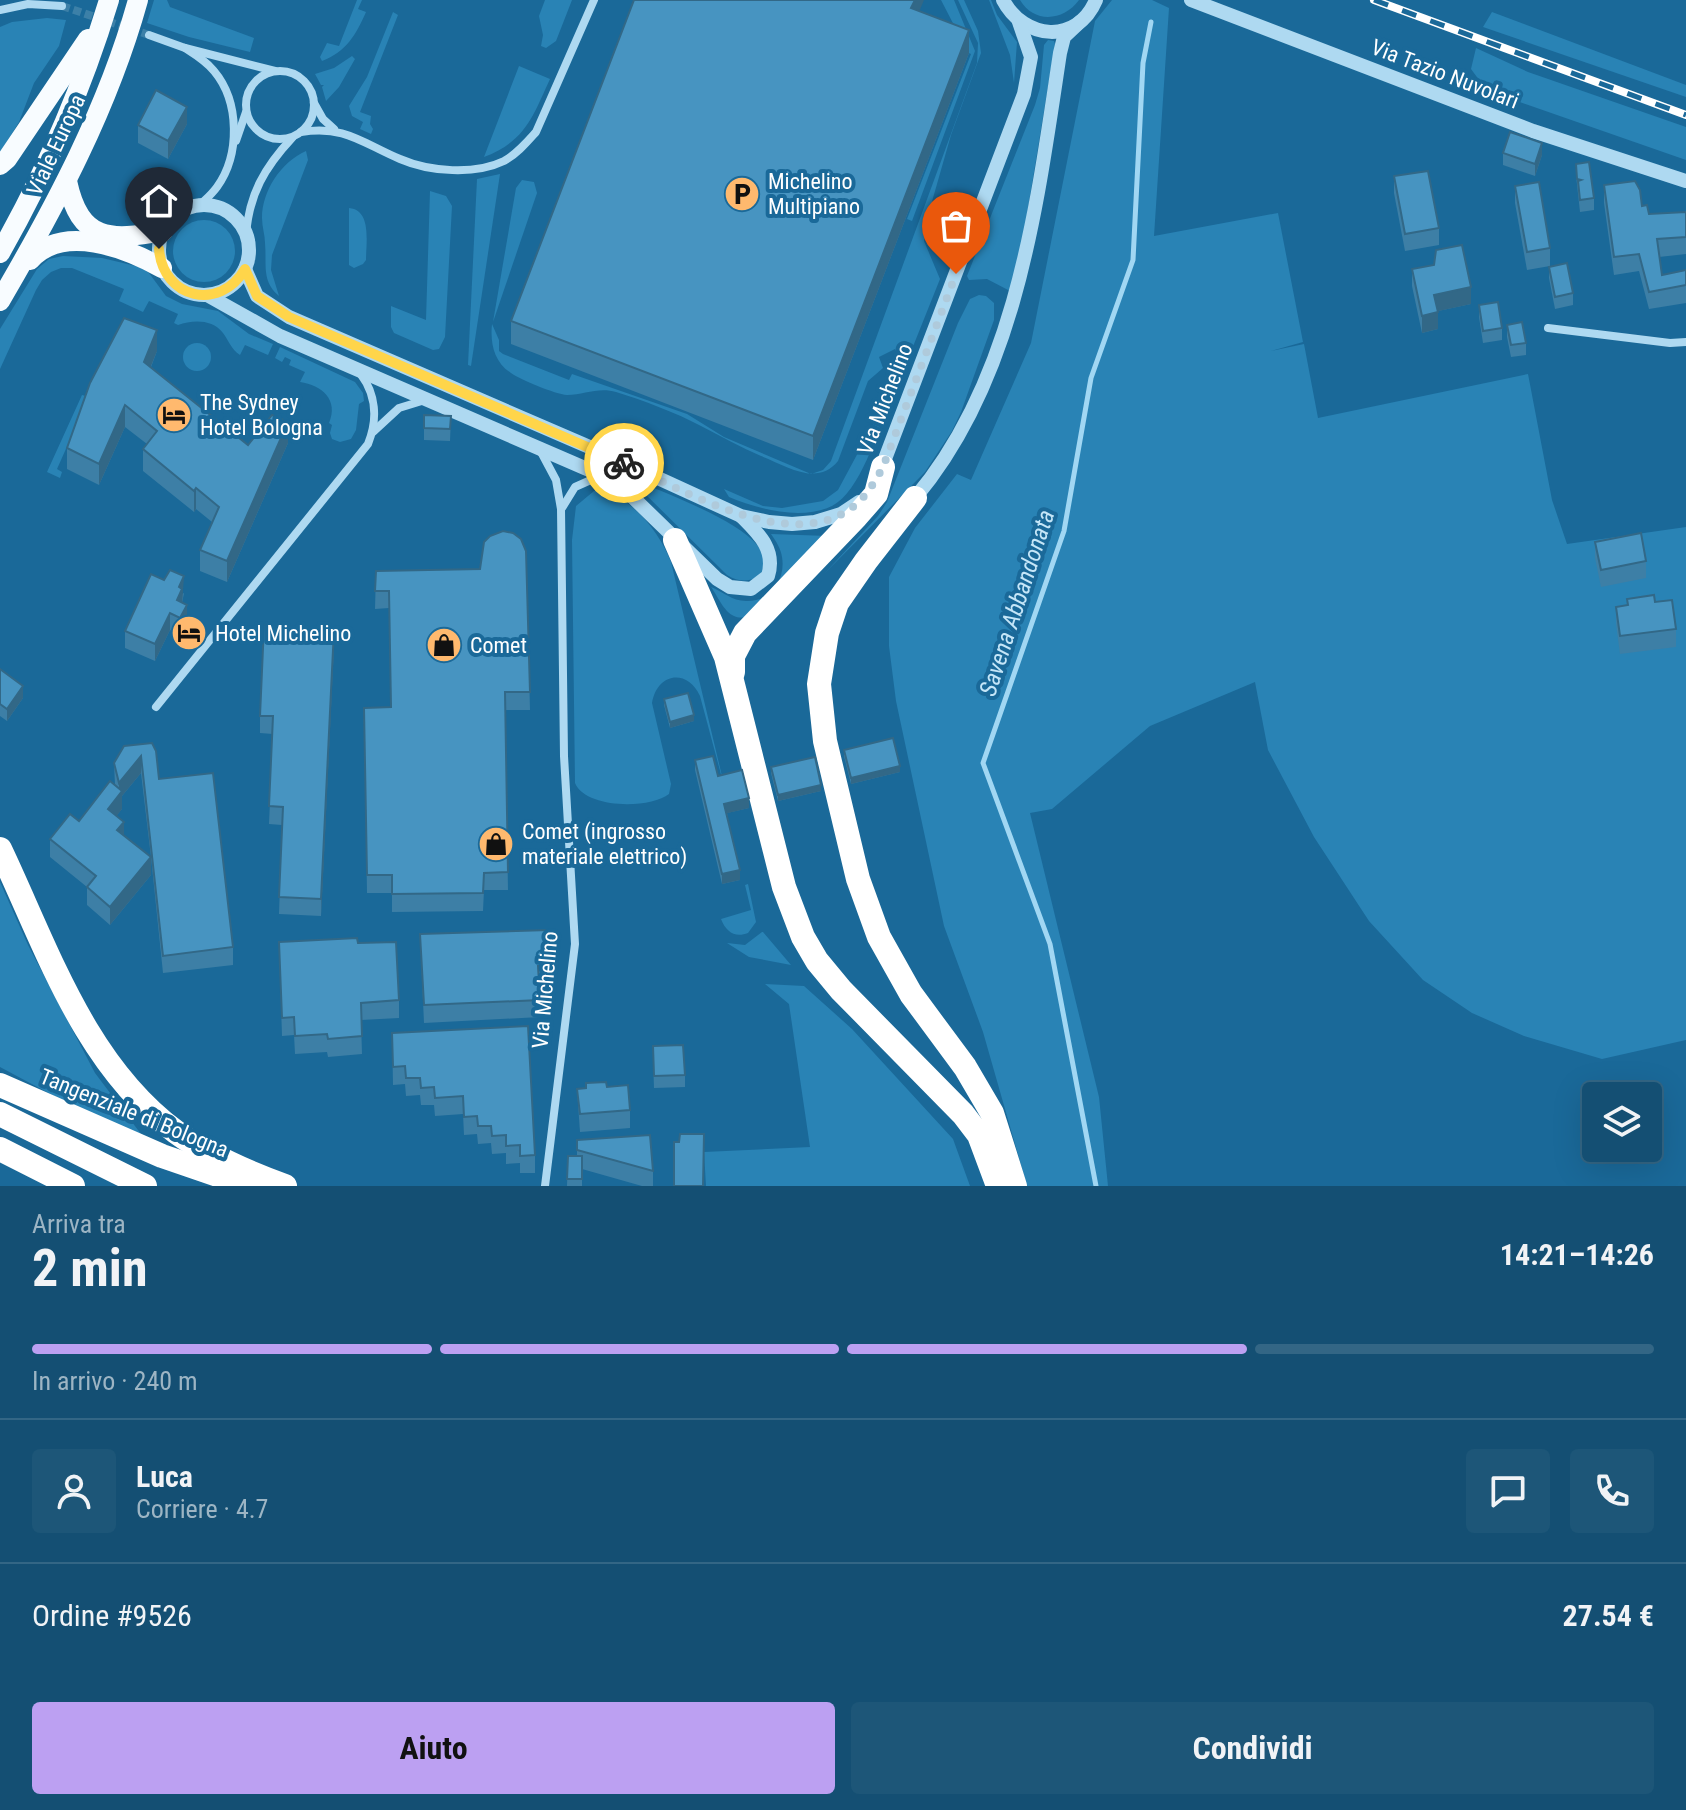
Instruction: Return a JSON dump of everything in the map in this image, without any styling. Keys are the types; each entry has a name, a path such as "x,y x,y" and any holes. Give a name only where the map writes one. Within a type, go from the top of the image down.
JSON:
{"highway":[{"path":"734,683 733,656 745,633 876,494 883,467"},
{"path":"915,498 837,603 821,659 820,708 831,769 858,879 879,937 911,994 972,1078 992,1113 1015,1186"},
{"path":"675,540 715,630 734,683 780,874 803,937 817,961 841,990 963,1114 979,1135 1000,1186"},
{"path":"0,849 74,1005 99,1049 123,1082 160,1119 195,1145 244,1171 285,1186"},
{"path":"972,1078 999,1160 1000,1186"},
{"name":"Tangenziale di Bologna","path":"0,1085 162,1156 251,1186"},
{"path":"941,1094 972,1140 986,1186"},
{"path":"0,1114 145,1186"},
{"path":"0,1149 73,1186"}],"main road":[{"path":"0,165 70,68 108,0"},
{"name":"Viale Europa","path":"0,253 24,211 75,101 108,0"},
{"name":"Viale Europa","path":"0,304 47,221 99,112 138,0"},
{"path":"67,181 78,215 101,232 124,237 163,231"},
{"path":"0,304 37,253 46,246 60,242 82,242 126,250 162,268"}],"street":[{"path":"149,35 185,48 287,72 309,87 323,119 335,130 403,160 436,169 489,166 521,149 536,132 594,0"},
{"name":"Via Michelino","path":"245,269 257,296 289,317 741,516 792,524 829,519 860,501 883,467 1024,94 1031,57 1019,22 1003,0"},
{"name":"Via Tazio Nuvolari","path":"1191,0 1531,130 1686,181"},
{"path":"915,498 935,474 978,400 1025,264 1064,37 1096,3"},
{"path":"0,10 28,4 62,6"},
{"path":"1019,22 1034,30 1050,32 1067,29 1081,21"},
{"path":"185,48 203,59 226,90 234,133 233,151"},
{"path":"275,71 256,81 249,90 246,112 217,187 200,205 179,213 163,231 159,249 162,268 180,288 207,295 267,330 603,475 626,488 717,579 730,587 751,589 768,576 771,557 757,532 741,516"},
{"path":"207,295 225,290 245,269 249,250 247,215 259,180 277,153 311,119 314,103"},
{"path":"246,112 250,122 267,136 278,139 335,130"},
{"path":"200,205 226,211 240,223 246,235"},
{"path":"1548,328 1670,343 1686,342"},
{"path":"156,707 368,444 373,432 373,399 368,383 357,369"},
{"path":"373,432 399,408 428,399"},
{"name":"Via Michelino","path":"538,446 556,480 561,509 564,756 575,944 545,1186"},
{"path":"561,509 575,487 603,475"}],"shaded area":[{"path":"154,0 167,0 170,7 254,38 250,52 147,23"},
{"path":"357,0 362,0 358,9 366,12 358,28 344,48 322,61 320,57 327,43 339,46"},
{"path":"545,0 572,0 556,41 546,48 541,46 543,35 539,16"},
{"path":"941,0 954,0 975,51 912,221 907,219 971,54 952,46 957,31"},
{"path":"958,0 964,0 978,31 981,53 951,135 925,226 924,241 940,279 910,354 900,358 895,349 879,357 883,368 868,381 838,461 830,469 813,473 823,470 831,461 977,63 978,43"},
{"path":"989,0 1017,42 1014,83 1010,55"},
{"path":"1020,0 1079,0 1065,12 1049,17 1033,13"},
{"path":"1112,0 1152,0 1169,8 1154,236 1278,213 1303,342 1271,351 1304,344 1318,418 1528,374 1552,500 1567,544 1686,527 1686,1040 1602,1059 1524,1036 1472,1013 1423,980 1369,921 1314,837 1268,750 1255,682 1150,726 1052,809 1030,813 1099,1097 1108,1186 1027,1186 983,1032 944,926 896,701 889,646 889,577 915,528 957,474 971,480 1031,343 1095,21"},
{"path":"393,12 398,15 360,112 371,116 371,134 360,129 363,122 352,116 349,106 367,77"},
{"path":"1492,12 1686,85 1686,97 1483,27"},
{"path":"47,18 66,20 59,46 34,83 19,122 0,153 0,27 12,22"},
{"path":"1048,40 1055,44 1023,239 1010,291 987,279 969,280 967,276 1035,105 1040,88 1044,45"},
{"path":"1476,48 1528,72 1686,127 1686,160 1485,88 1471,69"},
{"path":"352,56 355,59 339,87 326,101 324,85 315,74 334,68"},
{"path":"519,66 550,79 520,134 484,157"},
{"path":"306,151 308,160 272,255 271,270 279,296 273,290 266,272 263,208 269,188 281,170"},
{"path":"500,174 471,366 468,365 477,179"},
{"path":"522,180 534,182 537,193 493,322 516,188"},
{"path":"430,191 446,196 452,206 445,337 439,349 433,350 394,333 391,327 391,306 426,320"},
{"path":"349,208 361,215 366,228 366,260 354,268 349,265"},
{"path":"204,220 216,222 226,229 233,239 233,263 226,273 216,280 204,282 192,280 182,273 175,263 173,251 175,239 182,229 192,222"},
{"path":"63,256 102,258 140,267 149,273 166,296 182,304 218,311 249,334 273,344 268,355 245,345 240,355 219,328 213,325 190,322 178,325 174,323 178,314 149,301 143,312 119,301 124,289 72,268 61,268 42,280 0,369 0,329 37,269 49,259"},
{"path":"986,296 994,303 994,320 952,431 925,472 824,574 878,516 887,502 958,323 970,299"},
{"path":"492,324 499,340 499,351 503,354 569,380 572,374 687,414 724,437 809,473 781,465 681,416 626,395 603,390 567,395 522,379 505,369 497,358"},
{"path":"197,343 207,347 211,357 207,367 197,371 187,367 183,357 187,347"},
{"path":"280,347 355,382 363,393 364,401 359,404 356,430 351,439 340,442 332,439 330,401 315,386 300,382 305,372 289,365 291,360 285,357 282,362 275,358"},
{"path":"82,395 89,397 57,469 62,472 60,478 47,472"},
{"path":"889,403 859,475 842,499 832,506 807,513 780,512 729,497 724,489 763,506 782,508 823,501 838,490 874,423"},
{"path":"638,481 702,509 748,536 763,555 763,570 753,579 736,579 727,575 635,484"},
{"path":"594,491 619,498 642,516 671,562 726,793 700,696 688,681 680,678 666,680 660,685 652,703 671,784 669,794 648,802 619,804 592,798 581,792 575,783 572,540 576,506"},
{"path":"771,534 828,536 766,602 747,616 734,616 711,587 741,601 755,600 769,594 779,581 783,566 781,551"},
{"path":"0,882 28,945 95,1073 144,1138 86,1113 0,1067"},
{"path":"748,884 756,922 748,933 735,934 721,919 751,910 745,885"},
{"path":"763,932 791,965 749,957 727,943 745,945"},
{"path":"765,984 804,986 852,1029 953,1139 970,1186 706,1186 704,1152 810,1147 789,1004"}],"building":[{"name":"Michelino Multipiano","path":"634,0 915,0 911,8 969,30 813,436 511,321"},
{"path":"156,90 187,107 168,141 138,125"},
{"path":"1510,132 1542,143 1535,164 1503,153"},
{"path":"1589,162 1594,198 1580,200 1578,181 1581,180 1577,179 1576,164"},
{"path":"1428,171 1439,228 1405,234 1394,176"},
{"path":"1635,181 1642,206 1647,205 1649,214 1686,212 1686,237 1657,239 1662,275 1686,270 1686,285 1649,292 1639,254 1614,257 1604,185"},
{"path":"1539,182 1550,248 1527,252 1515,186"},
{"path":"1462,245 1471,287 1434,295 1438,312 1422,316 1412,269 1434,265 1436,250"},
{"path":"1567,263 1573,293 1555,297 1549,267"},
{"path":"1498,302 1502,328 1483,331 1479,305"},
{"path":"124,318 157,330 144,362 248,445 272,415 288,422 227,561 200,550 219,507 196,488 194,491 143,449 157,431 125,405 99,464 67,448 90,383"},
{"path":"1522,322 1526,343 1511,345 1507,325"},
{"path":"424,415 451,416 450,429 424,428"},
{"path":"503,531 521,539 526,551 530,692 505,692 508,872 484,873 483,893 392,894 392,875 367,875 364,708 391,707 389,591 375,591 376,571 480,569 484,542"},
{"path":"1641,533 1646,561 1601,570 1595,542"},
{"path":"170,570 184,576 177,600 187,605 180,618 170,613 155,644 125,631 151,574 164,580"},
{"path":"1654,595 1655,602 1672,600 1676,629 1620,636 1616,607 1628,605 1627,599"},
{"path":"264,625 334,629 321,899 279,897 283,807 269,806 273,716 260,716"},
{"path":"0,669 23,686 7,709 0,704"},
{"path":"688,693 694,715 670,722 664,699"},
{"path":"893,738 900,766 851,778 844,750"},
{"path":"152,743 159,779 213,773 233,947 163,956 141,756 119,783 114,763 124,746"},
{"path":"713,756 718,776 742,770 749,798 724,804 740,870 722,874 695,760"},
{"path":"815,757 821,785 778,795 771,767"},
{"path":"110,781 122,791 108,809 124,822 117,830 151,857 110,907 87,887 96,876 50,839 70,814 79,821"},
{"path":"549,930 551,965 538,966 540,1000 424,1005 420,934"},
{"path":"357,938 358,943 396,942 399,1000 361,1003 362,1036 328,1039 327,1034 295,1036 294,1017 282,1018 279,942"},
{"path":"528,1026 535,1155 520,1156 520,1145 506,1146 506,1135 492,1136 491,1126 478,1126 477,1116 464,1117 463,1096 435,1098 434,1087 421,1088 420,1078 406,1078 405,1066 393,1067 392,1033"},
{"path":"683,1045 685,1075 654,1076 653,1046"},
{"path":"606,1082 607,1087 628,1085 630,1110 580,1114 577,1089 586,1088 586,1083"},
{"path":"680,1134 704,1134 703,1186 674,1186 674,1142 679,1142"},
{"path":"650,1135 653,1171 577,1150 577,1140"},
{"path":"568,1156 582,1156 582,1179 567,1179"}],"waterway":[{"name":"Savena Abbandonata","path":"1096,1186 1050,944 983,763 1064,531 1091,378 1133,260 1143,63 1151,22"}],"tunnel":[{"path":"62,6 149,35"}],"railway":[{"path":"1374,0 1686,115"}],"way so far":[{"path":"624,463 741,516 769,522 815,522 851,509 871,488 883,467 956,274"}],"place":[{"name":"Michelino Multipiano","path":"742,194"},
{"name":"The Sydney Hotel Bologna","path":"174,415"},
{"name":"Hotel Michelino","path":"189,633"},
{"name":"Comet","path":"444,645"},
{"name":"Comet (ingrosso materiale elettrico)","path":"496,844"}],"route":[{"path":"159,249 162,268 180,288 198,295 216,293 233,284 245,269 257,296 289,317 624,463"}]}
